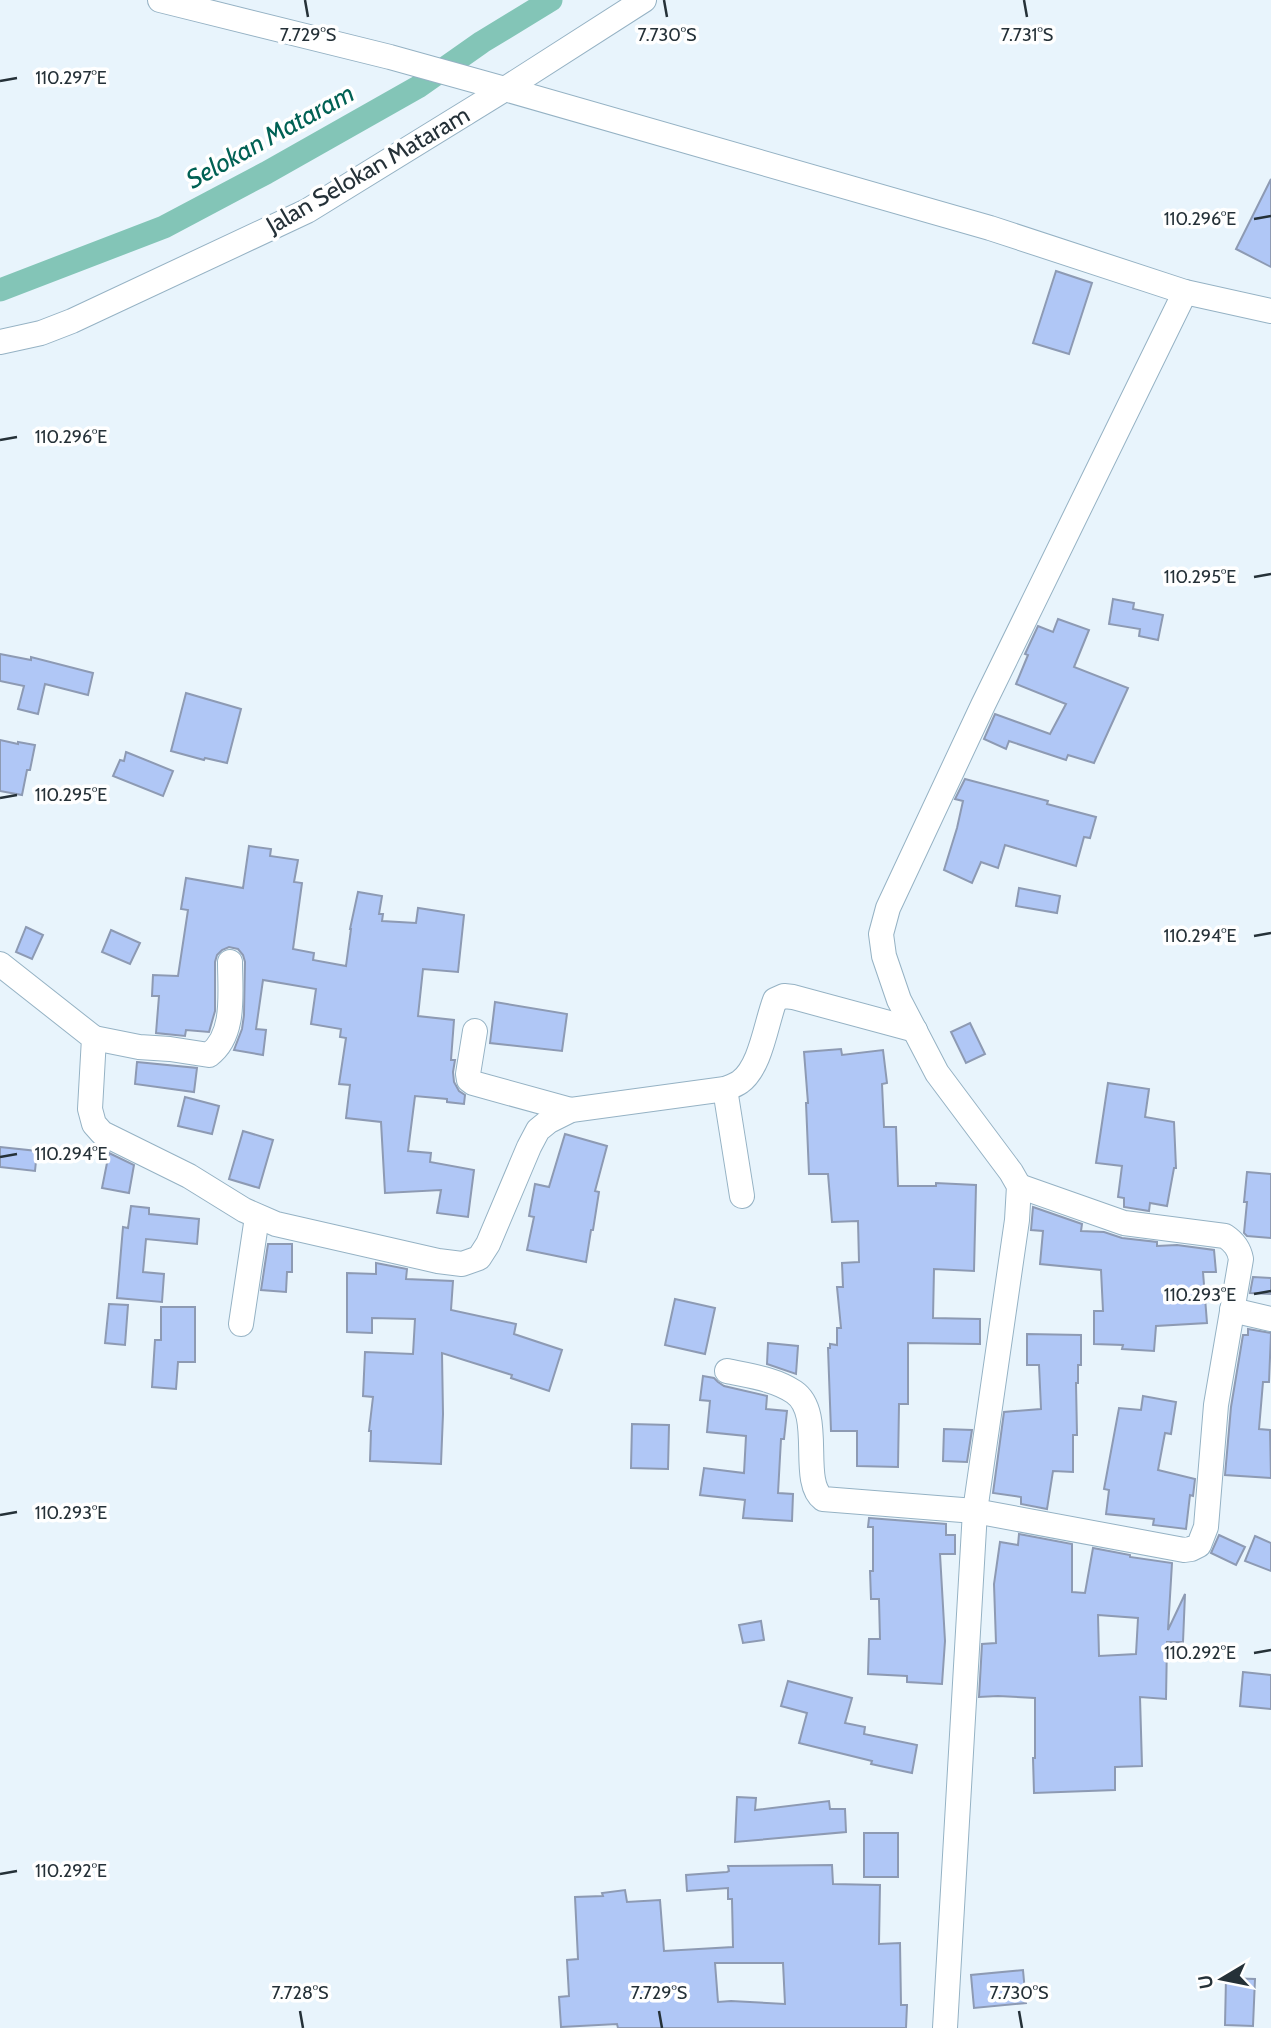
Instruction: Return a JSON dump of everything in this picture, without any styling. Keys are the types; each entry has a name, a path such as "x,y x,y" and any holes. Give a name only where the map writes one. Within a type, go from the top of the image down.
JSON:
{"street":[{"path":"160,0 505,89 990,228 1185,292 1271,311"},
{"name":"Jalan Selokan Mataram","path":"0,342 41,333 72,321 307,211 644,0"},
{"path":"944,2028 975,1511 1017,1220 1019,1186 937,1073 899,1000 884,957 881,934 888,908 982,705 1185,292"},
{"path":"0,964 94,1038 139,1047 209,1055 222,1042 230,1011 230,962"},
{"path":"94,1038 90,1109 94,1124 102,1133 189,1176 257,1217 275,1224 461,1264 479,1258 488,1244 538,1130 571,1110 725,1089 739,1083 747,1075 757,1056 775,1000 784,996 915,1030"},
{"path":"475,1031 469,1080 571,1110"},
{"path":"725,1089 741,1196"},
{"path":"727,1371 776,1382 797,1394 808,1416 813,1484 823,1499 975,1511 1184,1550 1199,1545 1206,1527 1216,1405 1240,1252 1234,1242 1225,1236 1124,1223 1019,1186"},
{"path":"241,1324 257,1217"},
{"path":"1232,1310 1271,1319"}],"building":[{"path":"1271,179 1271,267 1236,249"},
{"path":"1056,271 1092,283 1069,354 1033,343"},
{"path":"1113,599 1134,603 1133,609 1163,615 1158,640 1139,636 1140,629 1109,624"},
{"path":"1058,619 1089,630 1074,667 1128,688 1094,763 1068,755 1066,760 1009,741 1006,749 984,739 995,714 1050,734 1066,704 1016,684 1028,655 1025,654 1038,626 1053,632"},
{"path":"0,654 31,660 31,657 93,673 88,695 45,684 38,714 18,709 24,686 0,681"},
{"path":"186,693 241,709 227,763 171,751"},
{"path":"0,740 35,745 22,795 0,791"},
{"path":"126,752 173,771 163,796 113,776 120,760 124,761"},
{"path":"965,779 1096,817 1090,838 1084,837 1076,866 1005,845 998,868 981,862 972,883 944,870 963,801 955,799"},
{"path":"249,846 271,849 270,856 298,860 294,882 302,883 293,949 314,953 313,960 346,966 358,892 382,896 379,914 383,914 382,921 416,923 418,908 464,915 458,972 423,969 418,1016 454,1020 451,1060 455,1060 454,1082 465,1095 464,1104 447,1102 447,1099 415,1096 408,1151 431,1153 430,1162 474,1170 468,1217 437,1213 441,1190 385,1193 381,1122 346,1118 350,1085 339,1084 346,1038 340,1037 341,1029 311,1024 316,989 263,980 256,1029 266,1030 263,1055 234,1050 244,1015 245,962 238,949 229,947 217,955 215,962 215,1011 209,1032 186,1030 185,1036 156,1033 159,996 152,996 153,975 178,976 188,910 181,909 186,878 243,888"},
{"path":"1019,888 1060,896 1057,913 1016,906"},
{"path":"26,927 43,935 32,959 16,952"},
{"path":"111,930 140,943 130,964 102,952"},
{"path":"495,1002 567,1014 562,1051 490,1043"},
{"path":"970,1023 985,1054 966,1063 951,1032"},
{"path":"841,1049 842,1055 883,1050 887,1083 882,1084 884,1127 896,1127 898,1186 936,1186 936,1183 976,1185 974,1271 934,1269 933,1318 980,1319 980,1344 908,1343 908,1404 899,1404 898,1467 857,1466 857,1431 831,1431 828,1348 830,1344 837,1345 837,1328 841,1328 837,1287 843,1287 842,1263 859,1262 858,1221 832,1222 828,1174 809,1174 804,1052"},
{"path":"137,1062 197,1068 194,1092 135,1084"},
{"path":"1108,1083 1149,1089 1145,1117 1174,1122 1176,1168 1167,1206 1150,1203 1149,1211 1124,1207 1124,1198 1118,1197 1122,1166 1096,1163"},
{"path":"185,1097 219,1106 212,1134 178,1126"},
{"path":"243,1131 273,1140 259,1188 229,1179"},
{"path":"565,1134 607,1146 595,1191 599,1192 586,1262 527,1250 534,1217 529,1216 535,1184 549,1187"},
{"path":"0,1147 37,1151 35,1171 0,1167"},
{"path":"109,1153 134,1165 129,1193 102,1188"},
{"path":"1247,1172 1271,1174 1271,1238 1247,1236 1244,1233"},
{"path":"131,1206 149,1208 149,1214 199,1219 197,1244 146,1239 143,1272 164,1274 162,1302 117,1298 123,1227 128,1228"},
{"path":"1033,1207 1082,1224 1081,1231 1104,1232 1122,1238 1157,1242 1157,1246 1177,1245 1214,1250 1216,1272 1203,1272 1207,1323 1156,1326 1154,1351 1122,1349 1123,1345 1094,1344 1094,1311 1103,1311 1101,1270 1040,1264 1043,1231 1031,1230"},
{"path":"268,1244 292,1244 292,1272 287,1272 286,1292 261,1290"},
{"path":"376,1263 407,1269 406,1279 453,1281 451,1310 516,1324 514,1334 562,1350 549,1391 511,1378 512,1375 442,1353 441,1464 370,1461 369,1431 373,1397 363,1396 365,1352 413,1354 415,1319 372,1318 372,1333 347,1332 347,1273 376,1274"},
{"path":"1253,1277 1271,1278 1271,1294 1250,1293"},
{"path":"675,1299 715,1308 705,1354 665,1345"},
{"path":"109,1304 128,1305 125,1345 105,1343"},
{"path":"161,1307 195,1307 195,1362 178,1362 176,1389 152,1387 155,1340 161,1340"},
{"path":"1248,1329 1271,1333 1269,1382 1263,1382 1259,1429 1270,1430 1271,1478 1225,1475 1231,1407 1243,1335 1248,1335"},
{"path":"1027,1334 1081,1335 1081,1365 1078,1365 1076,1383 1077,1435 1073,1435 1073,1472 1053,1471 1047,1509 1021,1504 1021,1497 993,1493 1004,1412 1041,1409 1039,1365 1027,1365"},
{"path":"768,1343 798,1346 796,1374 767,1364"},
{"path":"703,1376 714,1378 724,1386 767,1396 766,1409 787,1411 784,1439 781,1439 778,1493 793,1494 792,1521 743,1518 745,1500 700,1495 704,1468 744,1473 746,1436 707,1432 710,1401 700,1400"},
{"path":"1143,1396 1176,1402 1171,1434 1165,1433 1158,1470 1195,1479 1186,1529 1153,1525 1154,1519 1106,1514 1109,1490 1104,1489 1119,1408 1141,1410"},
{"path":"632,1424 669,1425 668,1469 631,1468"},
{"path":"944,1429 972,1430 967,1462 943,1461"},
{"path":"869,1518 946,1524 946,1535 955,1535 955,1554 940,1554 945,1641 942,1684 907,1682 907,1676 868,1674 869,1639 880,1639 879,1599 871,1599 873,1527 868,1527"},
{"path":"1019,1534 1072,1544 1072,1592 1085,1593 1093,1548 1172,1563 1168,1630 1185,1594 1183,1642 1167,1642 1166,1699 1140,1697 1142,1766 1115,1767 1115,1790 1034,1793 1035,1698 979,1697 982,1644 996,1643 994,1584 1000,1542 1018,1545","holes":["1098,1615 1138,1618 1136,1654 1099,1656"]},
{"path":"1219,1535 1245,1547 1236,1565 1211,1553"},
{"path":"1255,1536 1271,1543 1271,1571 1245,1561"},
{"path":"761,1621 764,1640 743,1643 739,1625"},
{"path":"1243,1672 1271,1675 1271,1709 1240,1706"},
{"path":"788,1681 852,1698 845,1723 865,1727 864,1734 917,1745 912,1773 799,1743 807,1713 781,1706"},
{"path":"737,1797 756,1798 755,1810 829,1801 830,1809 845,1809 846,1832 735,1842"},
{"path":"864,1833 898,1833 898,1877 864,1877"},
{"path":"832,1865 833,1884 880,1885 879,1944 900,1943 901,2005 907,2005 906,2028 618,2028 617,2024 561,2027 559,1997 569,1996 567,1960 578,1959 575,1897 603,1896 602,1893 625,1890 627,1902 660,1900 664,1951 733,1947 732,1899 728,1899 728,1888 687,1891 686,1875 727,1872 728,1866","holes":["715,1963 783,1963 785,2004 718,2002"]},
{"path":"1023,1970 1026,2003 974,2008 971,1975"},
{"path":"1226,1978 1255,1979 1253,2026 1225,2025"}],"waterway":[{"name":"Selokan Mataram","path":"0,290 164,227 418,87 482,42 551,0"}]}
